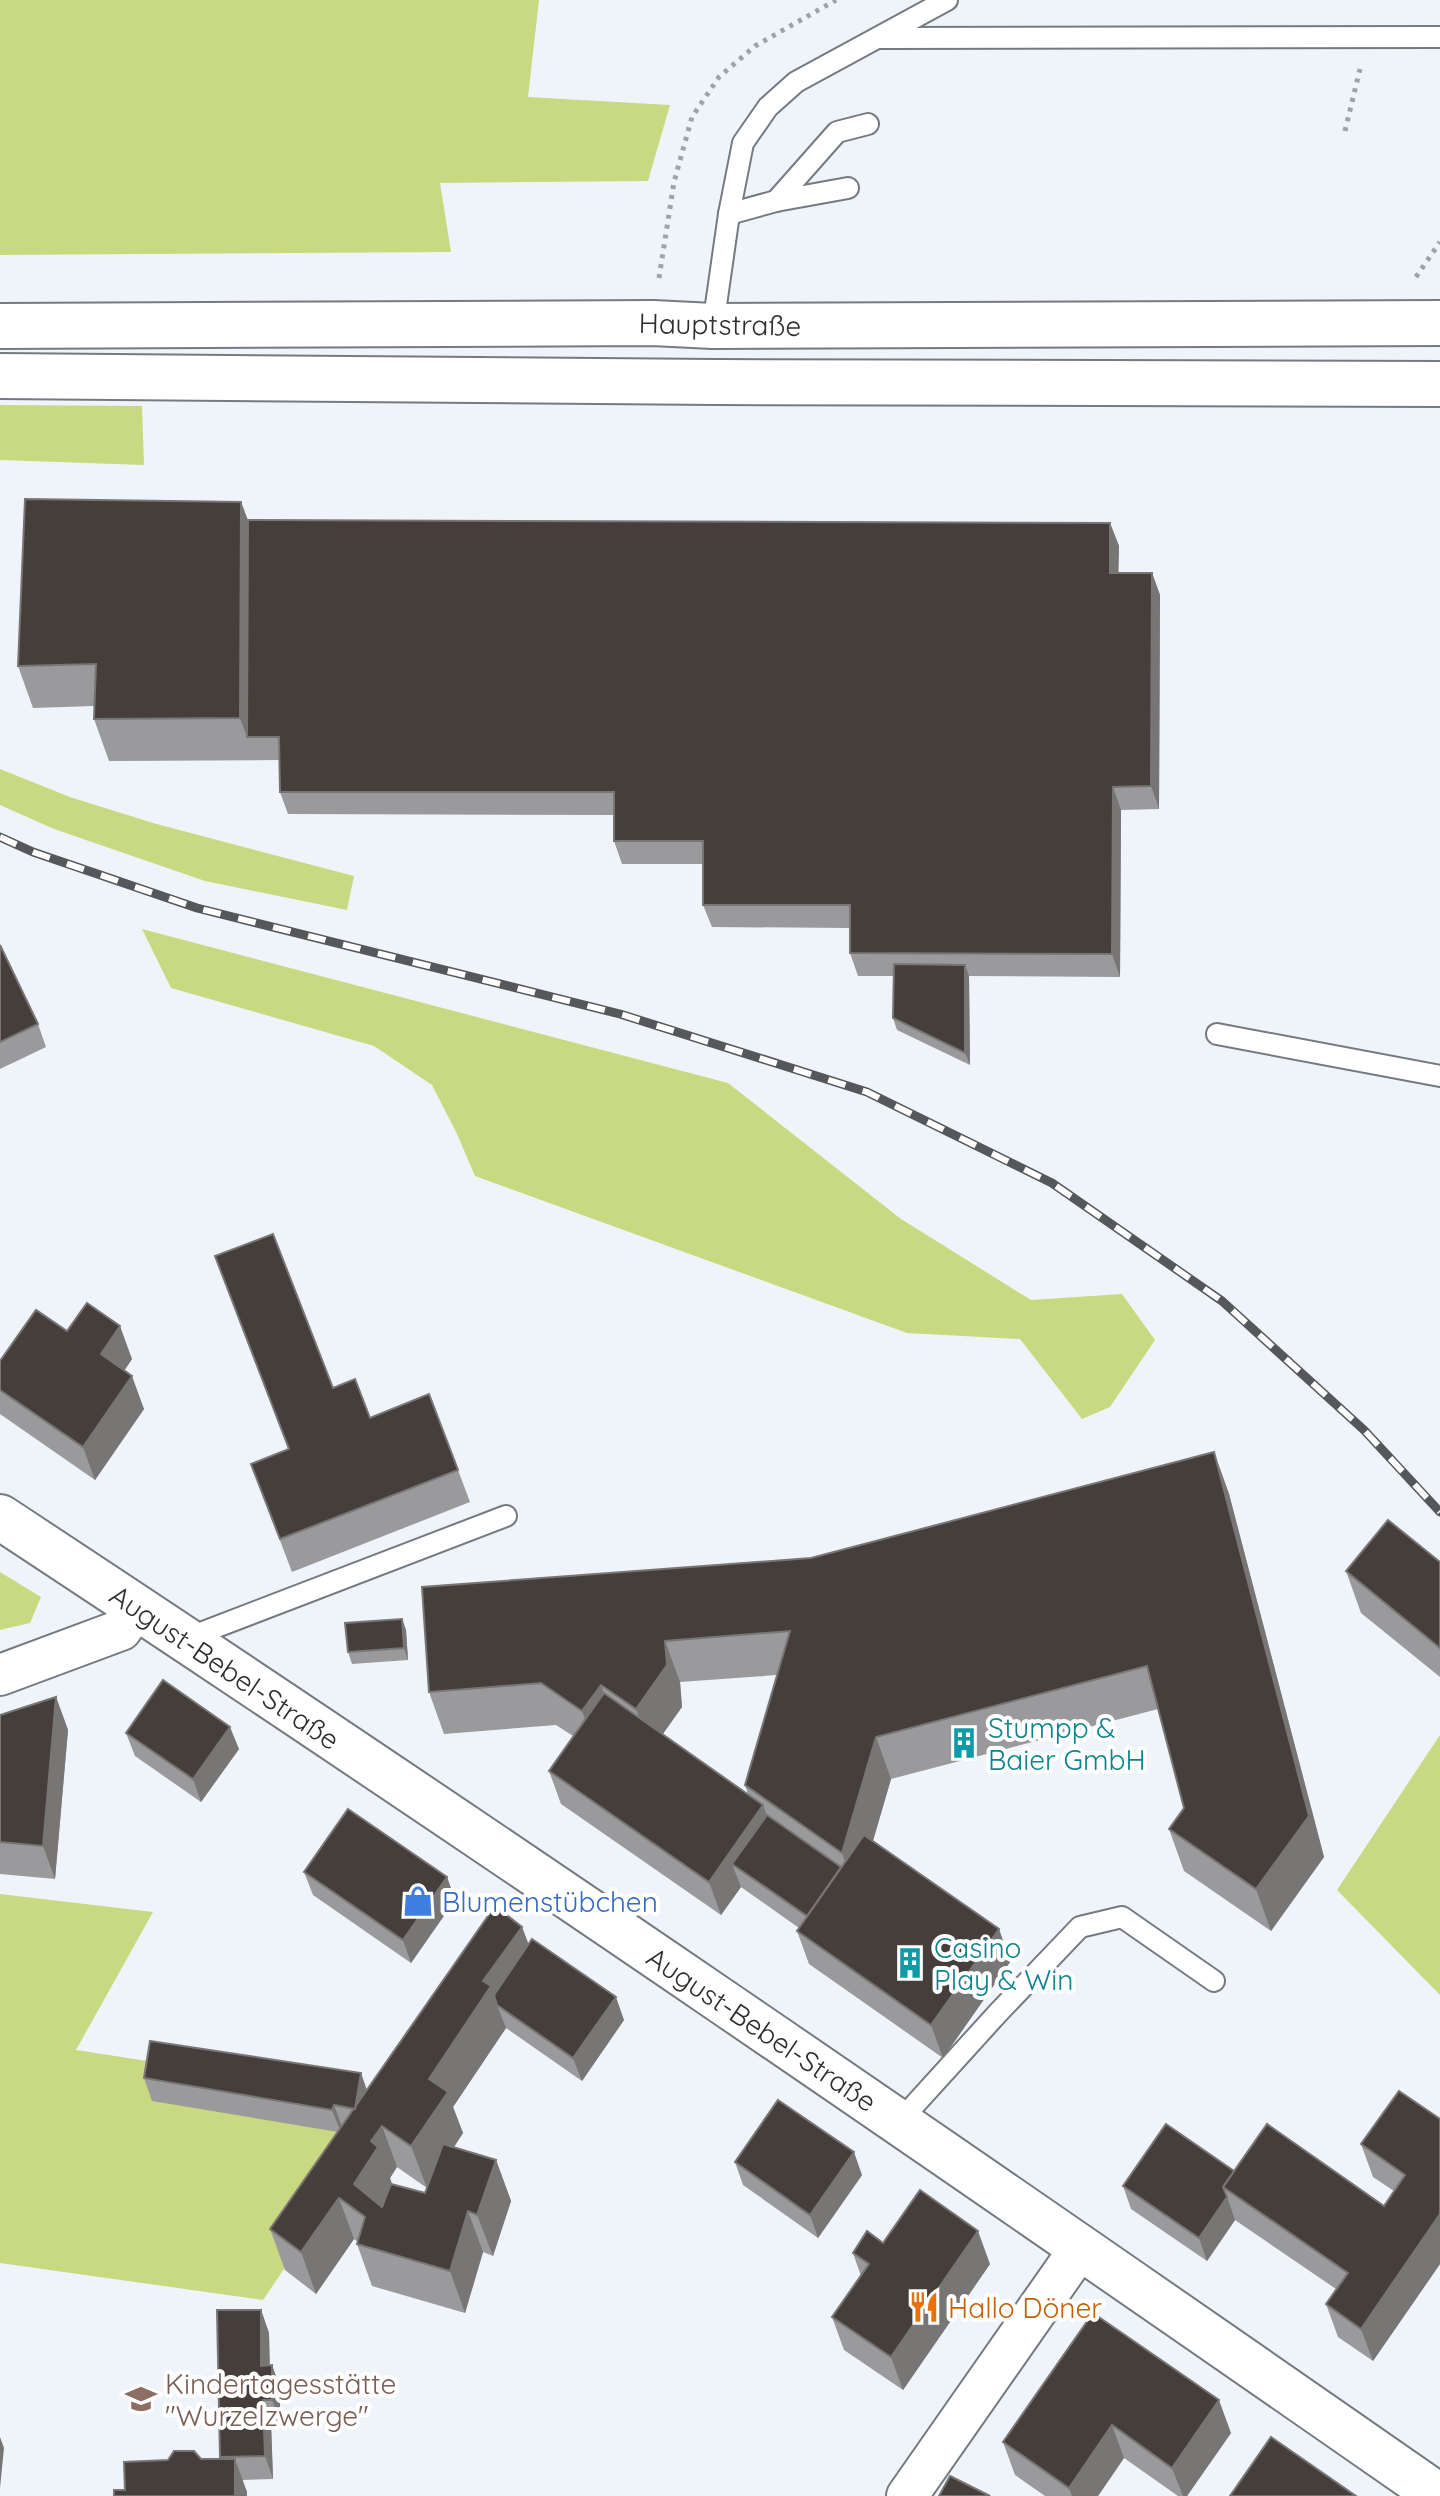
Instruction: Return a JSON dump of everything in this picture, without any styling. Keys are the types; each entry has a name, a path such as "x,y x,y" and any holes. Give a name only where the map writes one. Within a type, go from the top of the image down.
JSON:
{"main road":[{"name":"Hauptstraße","path":"0,326 1440,323"},
{"name":"Hauptstraße","path":"0,376 1440,384"},
{"name":"August-Bebel-Straße","path":"0,1517 899,2122 1439,2496"}],"street":[{"path":"0,1675 121,1630 137,1607"},
{"path":"907,2496 1081,2247"}],"lane":[{"path":"713,326 743,143 768,107 796,82 947,0"},
{"path":"880,38 1440,37"},
{"path":"776,201 837,132 868,124"},
{"path":"729,214 776,201 848,188"},
{"path":"1217,1034 1440,1076"},
{"path":"185,1639 506,1516"},
{"path":"899,2122 1080,1927 1122,1917 1214,1981"}],"path":[{"path":"653,323 674,182 692,117 719,77 755,46 836,0"},
{"path":"1345,131 1362,59 1362,35"}],"green space":[{"path":"0,0 539,0 528,97 670,105 648,181 440,183 451,252 0,255"},
{"path":"0,405 142,406 144,465 0,460"},
{"path":"0,769 70,797 153,823 354,876 347,910 205,881 54,829 0,805"},
{"path":"142,929 728,1083 901,1219 1031,1300 1122,1294 1155,1340 1110,1407 1082,1419 1020,1339 907,1333 475,1176 432,1085 374,1046 171,988"},
{"path":"0,1572 41,1597 30,1623 0,1630"},
{"path":"1440,1735 1440,1995 1337,1890"},
{"path":"0,1894 153,1912 76,2050 399,2100 263,2300 0,2263"}],"building":[{"path":"25,499 241,502 240,718 94,719 96,664 18,666"},
{"path":"248,520 1110,523 1110,573 1152,573 1151,786 1113,787 1112,954 850,953 850,905 703,905 703,841 614,841 614,792 280,792 279,737 247,737"},
{"path":"0,945 38,1024 0,1042"},
{"path":"894,964 965,965 965,1053 893,1018"},
{"path":"273,1234 333,1388 355,1379 370,1418 429,1394 458,1470 280,1539 251,1464 289,1449 215,1256"},
{"path":"87,1303 120,1326 101,1354 132,1376 83,1447 0,1390 0,1361 36,1310 67,1331"},
{"path":"1214,1452 1309,1816 1256,1889 1169,1829 1184,1808 1147,1666 876,1737 842,1853 745,1785 790,1631 665,1641 667,1665 636,1709 601,1685 582,1711 541,1683 429,1692 422,1587 811,1558"},
{"path":"1388,1520 1440,1562 1440,1648 1346,1571"},
{"path":"402,1619 404,1648 348,1652 345,1623"},
{"path":"163,1680 230,1727 193,1779 126,1733"},
{"path":"604,1693 763,1805 709,1882 549,1771"},
{"path":"56,1697 43,1846 0,1842 0,1715"},
{"path":"348,1809 447,1877 403,1940 304,1872"},
{"path":"767,1815 841,1867 807,1916 732,1864"},
{"name":"Casino Play & Win","path":"864,1835 999,1929 931,2025 797,1931"},
{"path":"495,1906 522,1927 483,1981 491,1986 429,2079 448,2092 411,2146 382,2126 371,2141 378,2147 354,2184 382,2207 391,2184 425,2193 443,2144 496,2160 477,2215 468,2211 450,2271 357,2244 365,2217 339,2198 301,2252 270,2229"},
{"path":"532,1939 616,1997 573,2058 497,2005 494,1995"},
{"path":"150,2041 361,2073 355,2109 334,2105 332,2110 144,2078"},
{"path":"1399,2091 1440,2119 1440,2214 1361,2329 1326,2304 1348,2273 1223,2187 1267,2124 1384,2206 1405,2175 1361,2144"},
{"path":"778,2100 854,2152 810,2215 735,2162"},
{"path":"1166,2124 1234,2171 1223,2187 1227,2197 1199,2238 1123,2186"},
{"path":"920,2190 978,2231 891,2357 832,2317 869,2264 853,2253 867,2231 883,2243"},
{"path":"217,2310 261,2310 261,2366 272,2365 272,2400 263,2400 265,2456 220,2457"},
{"path":"1093,2313 1219,2400 1172,2468 1112,2425 1069,2488 1003,2442"},
{"path":"1271,2437 1356,2496 1230,2496"},
{"path":"174,2451 194,2451 201,2459 235,2459 235,2496 114,2496 114,2490 125,2490 124,2462 168,2460"},
{"path":"950,2476 990,2496 939,2496"}],"railway":[{"path":"0,837 33,852 197,908 620,1014 867,1092 1052,1183 1222,1301 1364,1430 1440,1512"}],"place":[{"name":"Stumpp & Baier GmbH","path":"964,1743"},
{"name":"Blumenstübchen","path":"418,1901"},
{"name":"Casino Play & Win","path":"910,1963"},
{"name":"Hallo Döner","path":"924,2307"},
{"name":"Kindertagesstätte \"Wurzelzwerge\"","path":"141,2399"}]}
